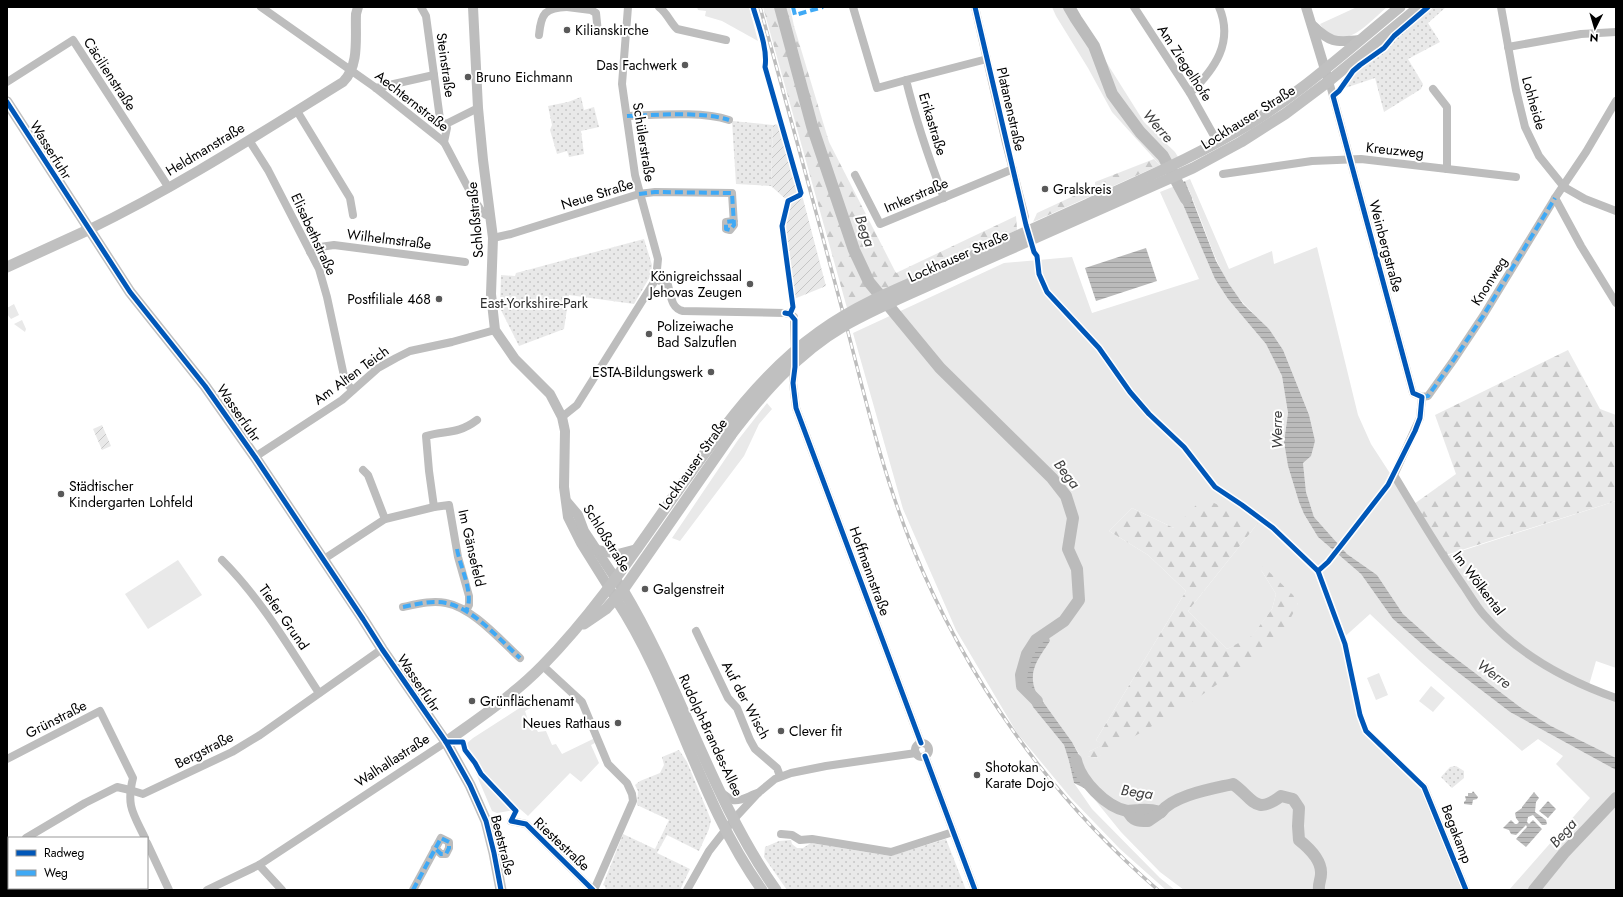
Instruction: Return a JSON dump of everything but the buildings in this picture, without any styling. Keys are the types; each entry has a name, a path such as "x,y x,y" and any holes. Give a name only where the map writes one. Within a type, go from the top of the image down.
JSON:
{"main road":[{"name":"Lockhauser Straße","path":"1190,164 1269,112 1325,70 1400,7"},
{"name":"Lockhauser Straße","path":"616,579 637,549 727,432 776,380 798,360 843,327 952,270 1241,142 1329,82 1418,7"},
{"name":"Wasserfuhr","path":"7,102 88,230 143,310 205,386 255,457 324,559 382,649 446,742"},
{"name":"Heldmanstraße","path":"7,266 88,230"},
{"name":"Lockhauser Straße","path":"620,594 727,432"},
{"name":"Walhallastraße","path":"446,742 505,700 543,666 575,631 616,579"},
{"name":"Walhallastraße","path":"575,631 598,615 620,594"},
{"name":"Rudolph-Brandes-Allee","path":"620,594 635,611 734,819 759,865 776,890"},
{"name":"Rudolph-Brandes-Allee","path":"620,594 725,832 762,890"},
{"name":"Beetstraße","path":"446,742 470,785 486,821 501,890"}],"street":[{"name":"Aechternstraße","path":"261,7 376,88 444,142 478,206 486,215 490,214"},
{"path":"351,71 355,51 356,14 358,7"},
{"name":"Steinstraße","path":"422,7 426,16 440,119 446,124 478,108"},
{"name":"Schloßstraße","path":"473,7 478,108 493,238 491,294 495,330 514,359 550,394 562,417 565,431 564,480 568,517 573,529 609,588 620,594"},
{"path":"539,35 543,17 548,10 567,7 591,10 596,14 598,33"},
{"name":"Schülerstraße","path":"562,417 576,405 656,279 658,259 635,175 622,84 628,7"},
{"path":"659,7 665,12 672,24 677,29 726,40"},
{"name":"Erikastraße","path":"854,7 857,23 877,88 987,59"},
{"name":"Platanenstraße","path":"976,7 1025,217"},
{"name":"Am Ziegelhofe","path":"1134,7 1190,92 1213,134"},
{"path":"1190,92 1207,76 1216,63 1223,45 1225,29 1219,7"},
{"name":"Weinbergstraße","path":"1306,7 1329,82 1413,393 1422,397"},
{"name":"Lohheide","path":"1501,7 1516,90 1525,127 1539,156 1564,187 1584,199 1616,211"},
{"path":"1311,24 1327,38 1342,41 1360,40"},
{"path":"1508,47 1581,34 1616,32"},
{"name":"Cäcilienstraße","path":"7,82 73,40 169,188"},
{"name":"Heldmanstraße","path":"88,230 169,188 297,111 343,82 351,71"},
{"path":"376,88 434,75"},
{"name":"Erikastraße","path":"906,80 914,114 928,157 944,198"},
{"path":"1433,89 1447,107 1447,169"},
{"name":"Knonweg","path":"1422,397 1428,396 1453,361 1555,198 1564,187 1586,152 1616,101"},
{"path":"297,111 350,198 354,216"},
{"path":"627,116 684,115 722,117 729,120"},
{"path":"444,142 448,128 446,124"},
{"name":"Elisabethstraße","path":"249,140 268,170 322,278 344,376 347,384 353,390"},
{"name":"Kreuzweg","path":"1223,174 1305,162 1361,159 1516,177"},
{"name":"Imkerstraße","path":"855,175 880,224 1014,169"},
{"name":"Neue Straße","path":"493,238 525,230 639,194 655,192 732,193 734,221"},
{"path":"1555,198 1581,246 1616,303"},
{"name":"Wilhelmstraße","path":"310,252 320,247 334,245 465,262"},
{"name":"Hoffmannstraße","path":"656,279 668,285 673,305 677,310 760,312 790,314 794,317 795,367 793,383 796,408 921,743"},
{"name":"Am Alten Teich","path":"255,457 342,400 378,368 410,351 452,342 495,330"},
{"name":"Im Wölkental","path":"1422,397 1420,418 1394,475 1446,560 1484,614 1508,638 1530,655 1559,673 1590,689 1616,698"},
{"path":"434,507 426,436 450,433 468,427 477,420"},
{"path":"363,470 368,475 385,519"},
{"name":"Schloßstraße","path":"567,502 578,515 584,531 616,579 620,594"},
{"name":"Im Gänsefeld","path":"324,559 385,519 434,507 449,505 458,557 469,596 469,605 466,611"},
{"path":"597,550 618,554 637,549"},
{"name":"Tiefer Grund","path":"222,560 237,575 268,616 319,693"},
{"path":"403,607 435,602 454,605 466,611 520,658"},
{"name":"Auf der Wisch","path":"696,631 728,698 737,708 753,744 777,768 780,776"},
{"name":"Bergstraße","path":"28,837 85,803 117,788 142,794 232,752 260,735 382,649"},
{"path":"543,666 582,702 608,764 627,783 632,794 633,801 594,890"},
{"name":"Grünstraße","path":"7,759 100,711 133,778 130,790 130,805 144,837"},
{"name":"Walhallastraße","path":"207,890 258,865 446,742"},
{"path":"916,753 916,747 921,743 926,743 929,747 929,752 926,756"},
{"path":"687,890 709,851 734,819 758,793 770,782 780,776 826,766 916,753 920,756 926,756"},
{"path":"926,756 975,890"},
{"name":"Begakamp","path":"1424,787 1466,890"},
{"path":"722,793 728,798 735,800 743,799 751,794 758,793"},
{"name":"Riestestraße","path":"512,821 526,824 594,890"},
{"path":"781,834 792,835 800,840 812,839 891,852 953,832"},
{"path":"148,846 169,890"},
{"path":"413,890 435,848"},
{"path":"258,865 280,889"}],"green space":[{"path":"697,7 749,7 758,41 722,21 705,16 706,11 698,10"},
{"path":"763,7 790,7 794,26 829,142 896,273 1016,216 1017,230 847,308"},
{"path":"1052,7 1076,7 1088,33 1144,122 1175,152 1178,157 1160,165 1112,112"},
{"path":"1357,7 1387,7 1363,28 1346,37 1337,37 1328,33 1320,24"},
{"path":"1430,7 1446,7 1428,23 1440,42 1408,59 1423,84 1421,89 1384,112 1375,78 1342,89 1341,80 1384,50 1394,38"},
{"path":"581,97 584,110 594,107 599,127 581,131 584,154 569,157 567,151 557,154 550,130 552,125 548,106 568,102"},
{"path":"732,121 773,125 771,186 736,184"},
{"path":"780,124 800,195 802,195 826,286 794,299 783,226 789,202 771,186 773,125"},
{"path":"1154,159 1160,165 1033,222 1037,213 1095,186 1095,182"},
{"path":"1190,179 1229,269 1272,251 1274,264 1317,247 1358,415 1371,444 1483,617 1528,657 1616,700 1616,758 1551,726 1520,707 1438,645 1403,614 1377,575 1347,554 1314,517 1306,492 1303,463 1315,442 1252,312 1237,296 1221,269 1185,181"},
{"path":"1175,186 1215,279 1228,299 1266,344 1282,376 1288,413 1284,442 1288,466 1304,514 1318,537 1361,574 1393,619 1430,651 1510,712 1616,770 1616,793 1562,850 1529,890 1509,890 1590,798 1556,764 1563,756 1538,739 1522,751 1421,662 1370,614 1341,640 1358,716 1364,733 1423,789 1464,890 1184,890 1160,872 1121,832 1086,789 1081,779 1079,754 1036,692 1033,678 1034,671 1038,659 1050,641 1047,635 1030,657 1025,675 1025,689 1033,707 1064,745 1074,783 1092,809 1160,878 1175,890 1166,890 1120,849 1071,798 1017,733 956,630 903,509 853,333 1004,263 1072,257 1092,313 1199,279 1160,192","holes":["1132,508 1174,528 1258,523 1188,611 1227,649 1252,637 1272,609 1276,594 1261,570 1298,604 1097,758 1087,756 1090,751 1103,745 1096,740 1186,591 1148,555 1109,531"]},
{"name":"East-Yorkshire-Park","path":"644,239 652,265 651,275 634,304 569,295 564,329 519,346 500,308 501,275 515,276 516,273"},
{"path":"14,304 19,315 11,319 7,314 7,308"},
{"path":"22,320 26,329 25,332 14,324"},
{"path":"1568,350 1600,409 1616,415 1616,501 1446,555 1414,504 1456,474 1435,415"},
{"path":"767,403 772,409 759,424 744,456 680,541 672,538 738,440"},
{"path":"102,425 111,446 102,450 93,429"},
{"path":"1203,498 1258,523 1188,611 1227,649 1252,636 1272,609 1276,594 1261,570 1263,566 1293,595 1298,604 1278,642 1183,708 1097,758 1086,756 1090,751 1102,745 1096,740 1186,591 1148,555 1109,531 1132,508 1174,528"},
{"path":"1616,501 1616,668 1596,661 1589,685 1534,654 1498,625 1476,600 1446,556"},
{"path":"178,560 202,595 148,629 125,594"},
{"path":"1379,673 1388,695 1376,700 1367,678"},
{"path":"1431,686 1445,698 1433,712 1419,701"},
{"path":"532,700 534,706 525,711 528,720 531,719 538,732 546,731 552,745 556,744 562,754 595,738 597,742 591,745 599,763 581,782 570,773 528,816 520,809 497,813 492,811 471,762 473,758 465,745 473,738"},
{"path":"679,750 687,762 711,820 709,829 699,851 667,835 657,853 690,869 680,890 606,890 605,886 603,885 623,834 655,849 669,820 637,805 638,791 635,785 640,781 660,773 664,765 662,757"},
{"path":"1456,766 1464,771 1464,778 1452,788 1441,777 1450,767"},
{"path":"1616,805 1616,890 1540,890 1569,855"},
{"path":"946,839 966,890 787,890 764,857 765,847 779,841 791,840 792,844 797,848 803,848 811,843 890,856"}],"shaded area":[{"path":"1185,181 1216,261 1229,284 1243,304 1269,329 1283,350 1309,415 1315,441 1311,456 1303,463 1306,492 1314,517 1347,554 1377,575 1403,614 1438,645 1520,707 1551,726 1616,758 1616,770 1510,712 1430,651 1393,619 1361,574 1318,537 1304,514 1288,466 1284,442 1288,413 1282,376 1266,344 1228,299 1215,279 1175,186"},
{"path":"1146,248 1157,281 1096,301 1085,268"},
{"path":"1048,634 1050,641 1038,659 1034,671 1034,684 1036,692 1072,742 1079,755 1081,779 1086,789 1074,783 1064,745 1033,707 1025,689 1025,675 1030,657"},
{"path":"1473,791 1478,797 1477,799 1473,800 1472,805 1464,804 1466,800 1465,796 1468,796 1468,793 1472,793"},
{"path":"1534,792 1539,798 1536,802 1535,812 1546,820 1547,824 1542,825 1533,815 1528,817 1527,822 1529,824 1533,820 1542,829 1526,847 1516,839 1527,827 1526,825 1516,835 1511,834 1509,830 1503,828 1511,820 1515,824 1519,822 1515,813 1522,808"},
{"path":"1548,801 1556,809 1548,818 1539,811"}],"waterway":[{"name":"Bega","path":"780,7 812,126 854,250 869,282 940,368 1052,478 1066,496 1073,518 1068,549 1077,569 1079,600 1064,621 1036,640 1027,654 1021,675 1022,686 1037,701"},
{"name":"Werre","path":"1069,7 1094,46 1112,94 1140,132 1163,156 1186,199"},
{"name":"Bega","path":"1076,760 1078,768 1095,792 1111,804 1127,811 1153,810 1161,812 1167,806 1184,797 1233,784 1255,803 1260,805 1265,805 1281,796 1293,799 1299,808 1299,840 1311,851 1321,869 1319,890"},
{"name":"Bega","path":"1534,890 1564,853 1616,798"},
{"path":"1128,811 1134,819 1145,821 1148,821 1161,812"}],"railway":[{"path":"760,7 882,458 912,546 934,595 958,643 985,689 1015,733 1047,775 1082,816 1119,854 1158,890"}],"marked path":[{"path":"793,7 795,15 823,7"},
{"path":"627,116 666,114 706,115 729,120"},
{"path":"639,194 655,192 732,193 734,225 730,230 726,229 726,222 734,221"},
{"path":"1422,397 1428,396 1453,361 1483,316 1555,198"},
{"path":"457,549 468,589 469,597 466,611"},
{"path":"403,607 435,602 456,606 466,611 486,626 520,658"},
{"path":"413,890 441,838 449,842 449,848 446,854 441,854 435,848"}],"cycle path":[{"path":"753,7 764,45 766,60 765,67 801,193 788,201 782,226 793,307 790,314"},
{"path":"975,7 1026,225 1034,252 1037,256 1039,274 1047,292 1099,348 1130,392 1149,414 1184,447 1215,487 1273,528 1318,571 1345,644 1360,715 1366,731 1424,787 1466,890"},
{"path":"1318,571 1328,562 1388,485 1415,431 1420,418 1422,397 1413,393 1333,96 1339,91 1353,71 1384,48 1394,36 1428,7"},
{"path":"7,102 130,292 205,386 255,457 382,649 446,742 470,785 486,821 501,890"},
{"path":"785,313 790,314 795,320 795,367 793,383 796,408 921,743"},
{"path":"446,742 463,742 465,750 481,774 516,811 511,821 526,824 593,890"},
{"path":"925,756 975,890"}],"place":[{"name":"Kilianskirche","path":"567,30"},
{"name":"Das Fachwerk","path":"685,65"},
{"name":"Bruno Eichmann","path":"468,77"},
{"name":"Gralskreis","path":"1045,189"},
{"name":"Königreichssaal Jehovas Zeugen","path":"750,284"},
{"name":"Postfiliale 468","path":"439,299"},
{"name":"Polizeiwache Bad Salzuflen","path":"649,334"},
{"name":"ESTA-Bildungswerk","path":"711,372"},
{"name":"Städtischer Kindergarten Lohfeld","path":"61,494"},
{"name":"Galgenstreit","path":"645,589"},
{"name":"Grünflächenamt","path":"472,701"},
{"name":"Neues Rathaus","path":"618,723"},
{"name":"Clever fit","path":"781,731"},
{"name":"Shotokan Karate Dojo","path":"977,775"}]}
